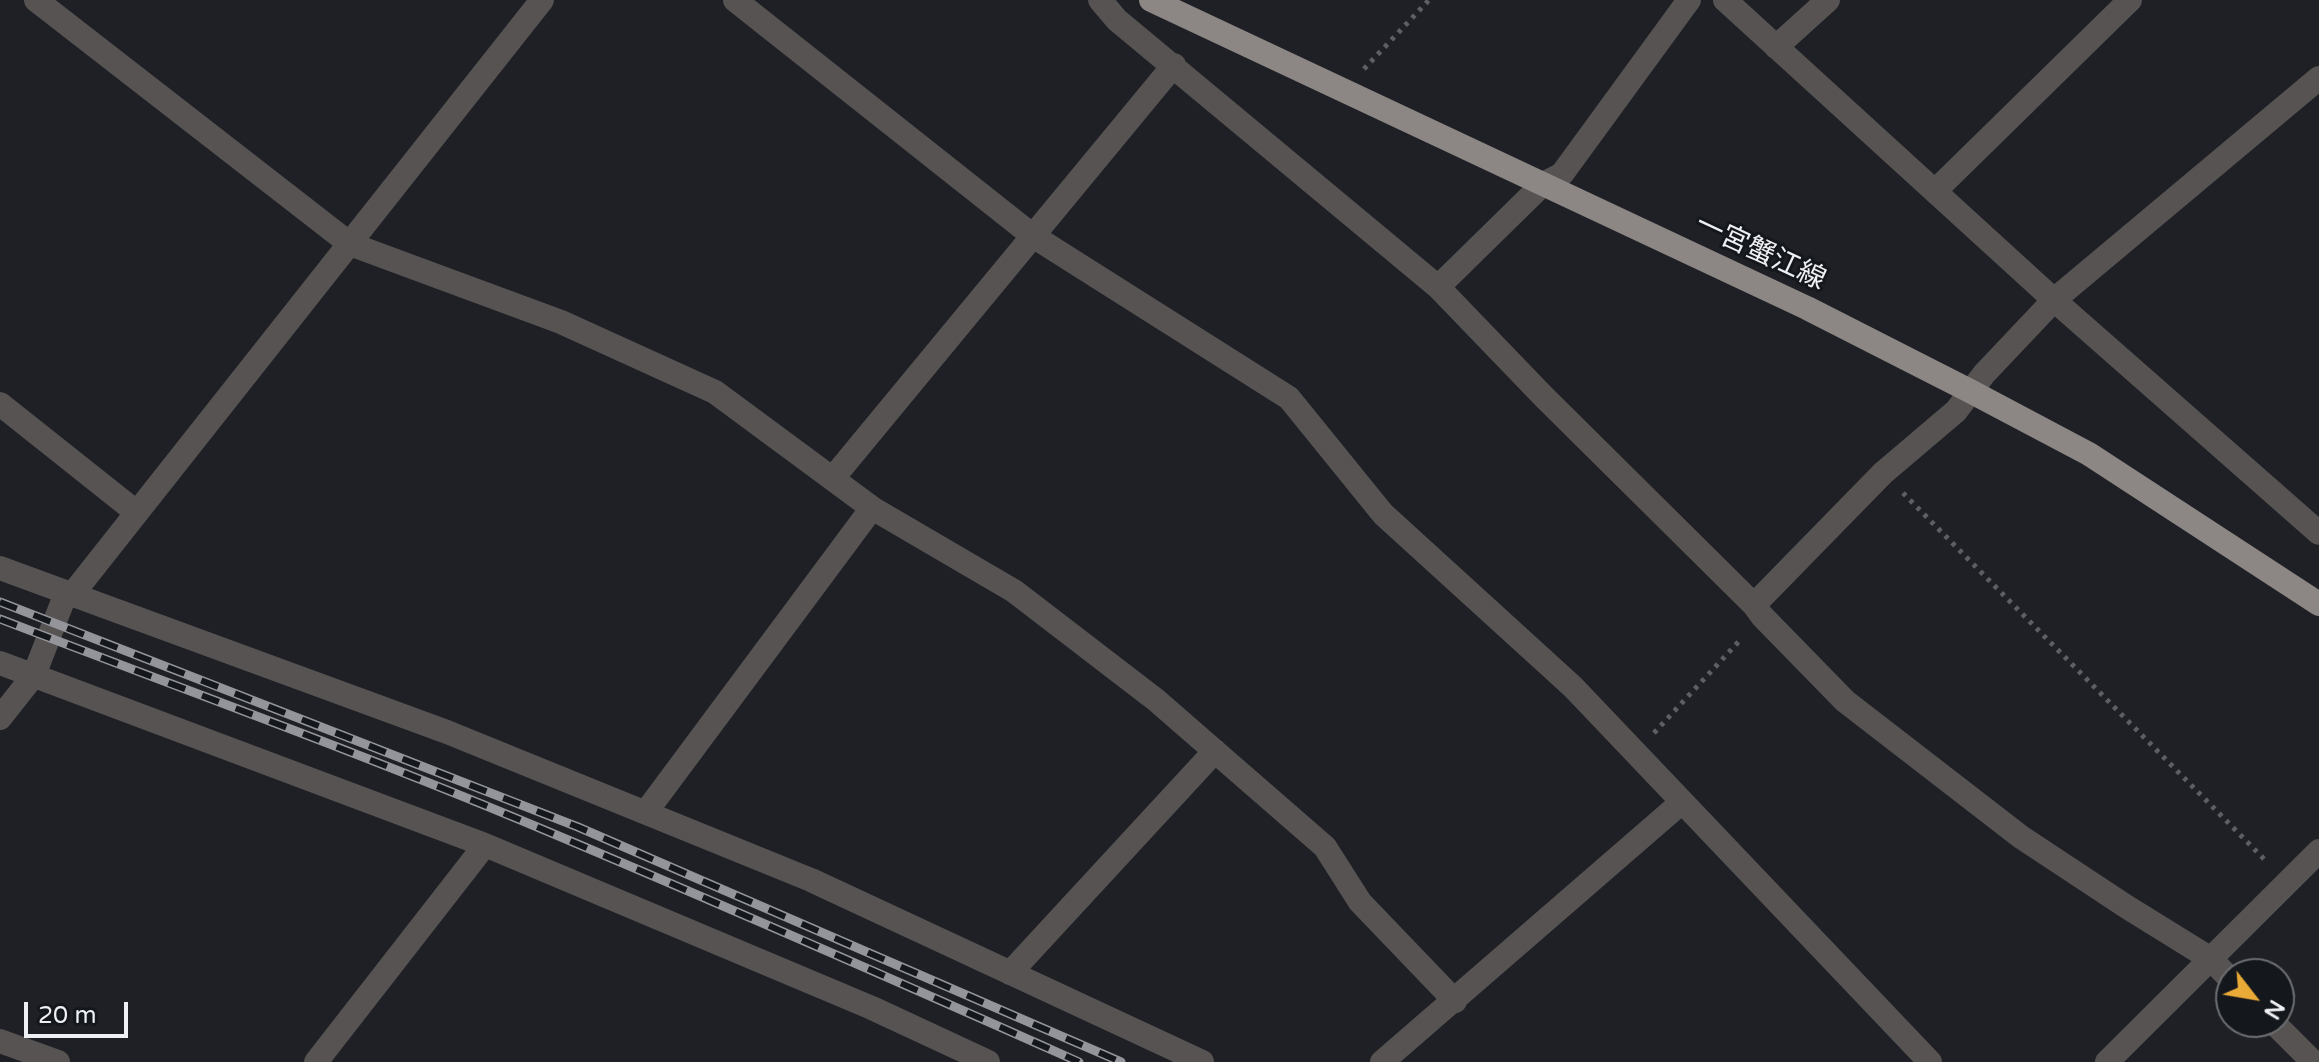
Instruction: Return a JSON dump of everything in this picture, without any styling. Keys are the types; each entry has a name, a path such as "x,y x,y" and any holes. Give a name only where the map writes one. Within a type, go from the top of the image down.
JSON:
{"main road":[{"name":"一宮蟹江線","path":"1151,0 1807,308 1970,391 2089,454 2319,604"}],"street":[{"path":"36,0 350,244 561,322 715,392 872,508 1014,591 1156,700 1325,847 1360,902 1455,1001"},
{"path":"735,0 1033,236 1289,398 1383,514 1572,686 1930,1062"},
{"path":"1100,0 1117,20 1438,287 1845,701 2021,837 2215,963"},
{"path":"1438,287 1543,184 1562,174 1689,0"},
{"path":"1725,0 2054,300 2319,533"},
{"path":"1776,47 1828,0"},
{"path":"1935,191 2130,0"},
{"path":"0,718 34,675 68,595 350,244 528,5"},
{"path":"833,478 1174,65"},
{"path":"1758,611 1883,473 1956,411 1970,391 2054,300 2319,78"},
{"path":"0,404 136,512"},
{"path":"646,812 872,508"},
{"path":"0,568 447,732 646,812 811,880 1202,1062"},
{"path":"0,663 485,845 872,1008 988,1062"},
{"path":"1010,973 1215,751"},
{"path":"1382,1062 1682,802"},
{"path":"316,1062 485,845"},
{"path":"2107,1062 2319,851"},
{"path":"2289,1038 2313,1062"},
{"path":"0,1041 58,1062"}],"path":[{"path":"1343,92 1429,0"},
{"path":"1883,473 2288,882"},
{"path":"1636,753 1758,611"}],"railway":[{"path":"0,602 578,827 1121,1062"},
{"path":"0,619 530,824 1079,1062"}]}
